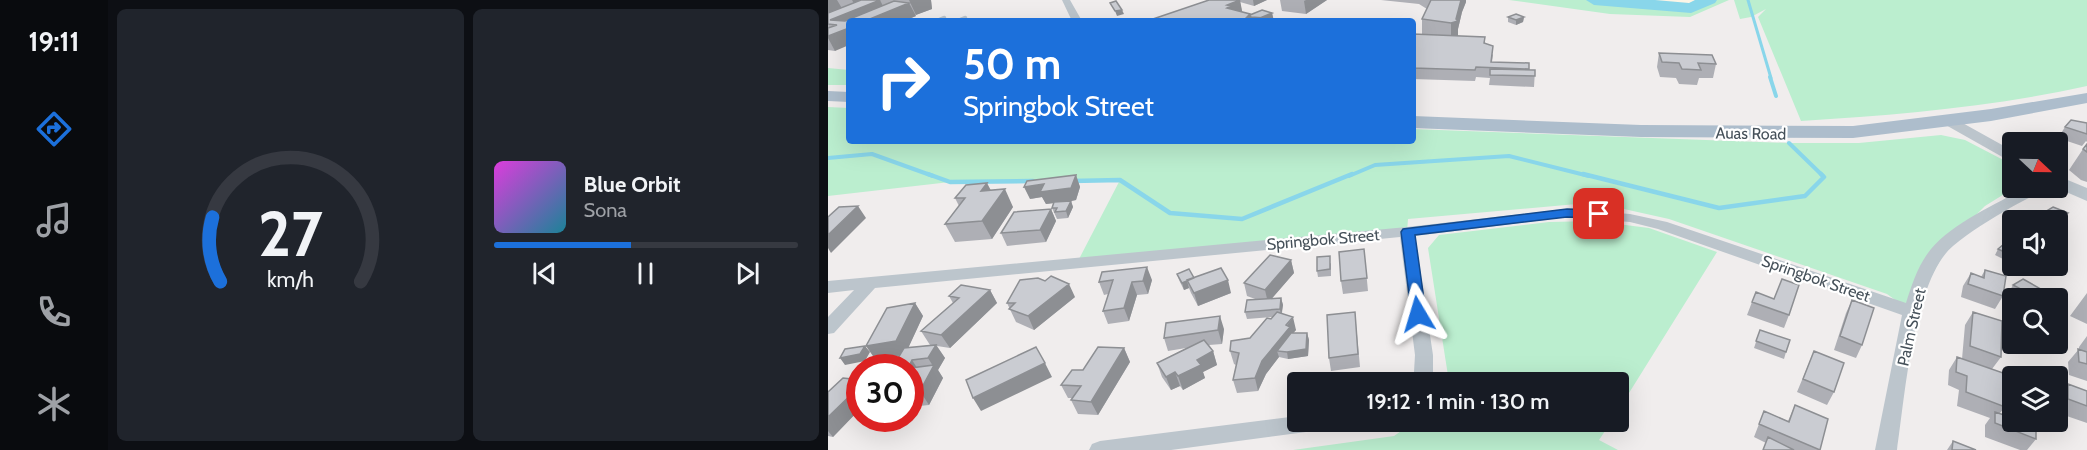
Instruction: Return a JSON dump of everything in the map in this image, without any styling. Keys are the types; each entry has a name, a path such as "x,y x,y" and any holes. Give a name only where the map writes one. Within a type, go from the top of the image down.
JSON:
{"main road":[{"path":"828,96 846,97"},
{"name":"Auas Road","path":"1416,122 1755,134 1853,132 2034,109 2087,98"}],"street":[{"path":"1066,0 1075,18"},
{"path":"1950,121 2002,152"},
{"path":"2068,186 2087,195"},
{"name":"Palm Street","path":"1886,450 1912,312 1926,268 1936,252 1951,240 2018,198"},
{"name":"Springbok Street","path":"828,287 1407,232 1567,213 1630,218 1662,225 1912,312"},
{"path":"1407,232 1424,356 1423,372"},
{"path":"828,328 871,282"},
{"path":"1100,450 1287,426"}],"shaded area":[{"path":"1611,0 1705,0 1687,7"}],"green space":[{"path":"1509,0 1611,0 1687,7 1705,0 1729,0 1690,17 1610,14"},
{"path":"1734,0 2087,0 2087,86 1945,109 1801,121 1758,17 1766,9 1751,17 1740,19"},
{"path":"828,68 846,70 846,85 828,85"},
{"path":"828,107 846,108 846,144 1416,144 1416,129 1789,143 1859,143 1941,135 1965,140 2002,159 2002,195 1985,206 1951,240 1912,312 1887,294 1669,219 1624,209 1577,204 1408,219 1407,232 1078,261 1120,180 950,182 828,196"},
{"path":"1594,221 1649,228 1717,252 1629,393 1629,372 1447,372 1428,248 1439,235 1549,222"},
{"path":"1400,432 1604,432 1599,440 1618,450 1293,450 1394,436"}],"building":[{"path":"861,0 880,0 830,20 846,21 846,29 828,36 828,28 837,25 828,24 828,13"},
{"path":"1209,0 1240,0 1227,5 1231,6 1227,8 1250,14 1246,18 1156,18"},
{"path":"1431,0 1461,0 1456,19 1458,21 1451,23 1422,19"},
{"path":"894,1 909,3 872,18 852,18"},
{"path":"1116,1 1122,10 1115,11 1110,3"},
{"path":"1262,10 1272,13 1260,18 1251,17 1250,15"},
{"path":"1516,14 1524,17 1516,20 1508,17"},
{"path":"1416,34 1485,37 1484,43 1493,46 1491,62 1529,63 1529,69 1476,67 1475,70 1416,68"},
{"path":"1659,53 1712,55 1716,64 1698,63 1701,70 1682,69 1679,63 1662,62"},
{"path":"1490,69 1535,70 1535,76 1490,75"},
{"path":"2071,120 2087,123 2087,134 2065,127"},
{"path":"1076,175 1071,188 1040,192 1044,184 1024,187 1027,181"},
{"path":"987,183 981,191 1005,189 982,221 945,224 965,198 955,198 966,185"},
{"path":"1071,201 1066,211 1055,212 1057,208 1052,208 1054,202"},
{"path":"858,206 828,235 828,217 839,207"},
{"path":"1051,209 1040,230 1001,233 1014,212"},
{"path":"1364,249 1367,278 1341,281 1339,252"},
{"path":"1270,255 1291,260 1265,290 1244,283"},
{"path":"1330,256 1330,269 1317,271 1317,257"},
{"path":"1147,267 1143,281 1132,282 1124,308 1103,311 1113,280 1099,282 1102,272"},
{"path":"1221,268 1228,280 1194,293 1187,280"},
{"path":"1189,269 1194,278 1182,283 1177,274"},
{"path":"1985,270 2006,276 2002,296 1968,284 1971,273 1984,278"},
{"path":"1051,276 1069,284 1028,316 1009,309 1015,303 1007,303 1020,280 1038,278 1045,281"},
{"path":"1782,279 1799,285 1789,315 1752,302 1756,292 1774,299"},
{"path":"2023,279 2039,288 2019,288 2013,285"},
{"path":"961,285 990,290 941,335 921,331 959,298 949,296"},
{"path":"1281,298 1280,309 1245,312 1247,300"},
{"path":"1852,300 1874,308 1862,345 1840,336"},
{"path":"915,303 896,341 866,346 887,308"},
{"path":"1277,312 1293,317 1286,325 1290,327 1262,361 1255,378 1233,380 1239,353 1230,351 1231,341 1250,338 1267,318 1271,319"},
{"path":"1355,312 1358,354 1329,358 1327,315"},
{"path":"1973,312 2002,321 2001,357 1970,346"},
{"path":"1220,316 1218,330 1164,338 1166,323"},
{"path":"1760,330 1790,340 1786,352 1756,341"},
{"path":"1291,333 1307,333 1306,349 1277,351"},
{"path":"1204,340 1213,351 1197,360 1201,365 1178,376 1175,372 1166,377 1157,363"},
{"path":"936,345 928,358 924,358 924,354 900,354 904,348"},
{"path":"865,346 860,354 846,354 846,357 840,358 845,349"},
{"path":"1036,347 1045,363 973,398 966,380"},
{"path":"1098,347 1124,348 1091,402 1071,400 1081,386 1061,385 1072,370 1083,370"},
{"path":"2078,349 2087,352 2087,364 2079,362"},
{"path":"1814,351 1844,363 1834,392 1803,379"},
{"path":"1957,357 2002,373 2002,406 1966,392 1967,376 1956,372"},
{"path":"934,365 924,384 924,366"},
{"path":"843,378 846,378 846,400 828,417 828,392"},
{"path":"2068,384 2087,391 2087,406 2068,399"},
{"path":"1795,405 1828,419 1820,450 1759,424 1764,411 1789,422"},
{"path":"1995,412 2002,414 2002,426 1995,423"},
{"path":"2018,432 2036,432 2036,439"},
{"path":"1768,437 1794,450 1763,450"},
{"path":"1953,441 1976,450 1952,450"}],"waterway":[{"path":"1594,0 1691,8 1709,0"},
{"path":"1748,0 1771,78"},
{"path":"1770,77 1776,96"},
{"path":"1789,143 1823,176"},
{"path":"828,158 872,154 933,176"},
{"path":"1349,176 1375,165 1509,156 1589,176"},
{"path":"928,174 950,182 1033,181"},
{"path":"1072,181 1120,180 1170,213 1242,219 1352,174"},
{"path":"1583,174 1719,208 1805,196 1823,176"}],"route":[{"path":"1418,314 1407,232 1502,219 1567,213 1599,214"}]}
